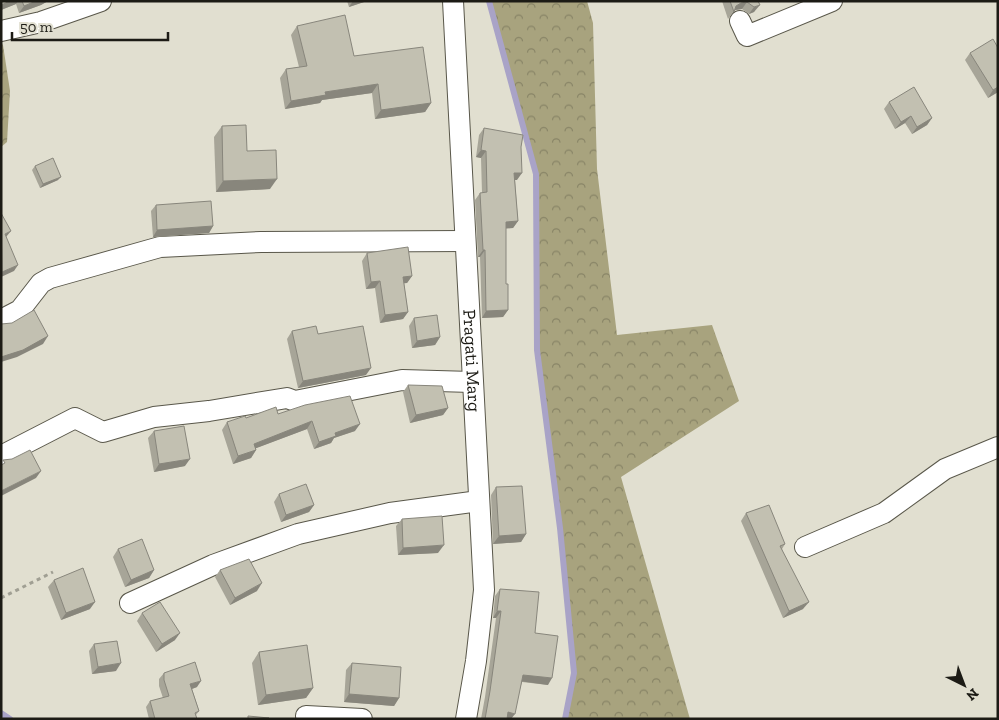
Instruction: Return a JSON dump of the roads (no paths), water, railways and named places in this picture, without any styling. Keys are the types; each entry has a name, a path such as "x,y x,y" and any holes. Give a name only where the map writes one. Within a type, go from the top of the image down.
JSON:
{"street":[{"path":"1,32 41,22 101,1"},
{"name":"Pragati Marg","path":"453,1 484,590 476,661 466,719"},
{"path":"740,22 747,36 832,1"},
{"path":"1,320 20,310 41,283 50,278 160,246 260,242 465,241"},
{"path":"1,456 75,418 103,432 154,417 209,411 287,398 295,401 402,380 472,382"},
{"path":"805,547 884,513 945,469 998,447"},
{"path":"130,603 213,565 298,534 390,513 479,501"},
{"path":"306,716 362,719"}],"waterway":[{"path":"489,1 536,174 537,350 560,528 574,673 565,719"},
{"path":"1,713 10,719"}]}
